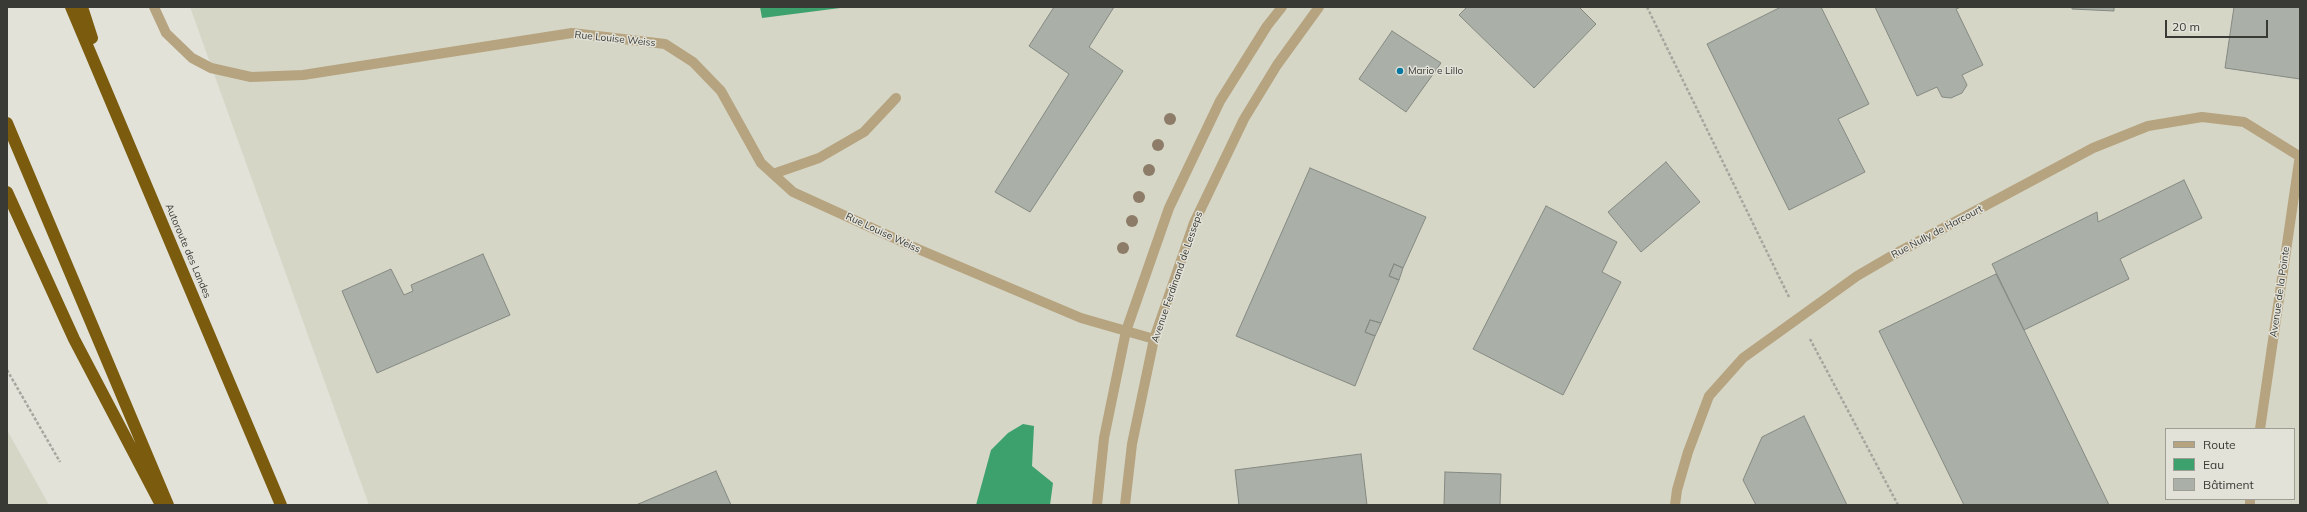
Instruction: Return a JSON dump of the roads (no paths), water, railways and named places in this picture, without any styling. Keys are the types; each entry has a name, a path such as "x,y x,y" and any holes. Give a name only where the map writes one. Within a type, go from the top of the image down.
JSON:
{"highway":[{"name":"Autoroute des Landes","path":"71,7 281,505"},
{"path":"82,7 128,141"},
{"path":"7,123 168,505"},
{"path":"7,192 74,339 161,505"}],"street":[{"name":"Rue Louise Weiss","path":"154,7 166,33 192,58 211,68 251,78 303,75 572,33 665,44 693,62 721,92 761,163 792,192 918,249 1081,318 1154,338"},
{"path":"1097,505 1104,438 1126,330 1169,208 1220,101 1267,26 1282,7"},
{"name":"Avenue Ferdinand de Lesseps","path":"1125,505 1132,444 1154,338 1194,223 1238,132 1277,65 1319,7"},
{"path":"773,174 819,158 864,132 896,98"},
{"name":"Rue Nully de Harcourt","path":"1675,505 1677,490 1688,452 1709,396 1743,358 1857,276 1893,255 2093,148 2148,126 2202,117 2244,122 2299,156"},
{"name":"Avenue de la Pointe","path":"2260,428 2299,156"}],"water":[{"path":"760,7 848,7 762,18"},
{"path":"1023,424 1034,426 1032,466 1053,483 1050,505 976,505 991,450 1008,433"}],"place":[{"name":"Mario e Lillo","path":"1400,71"}]}
